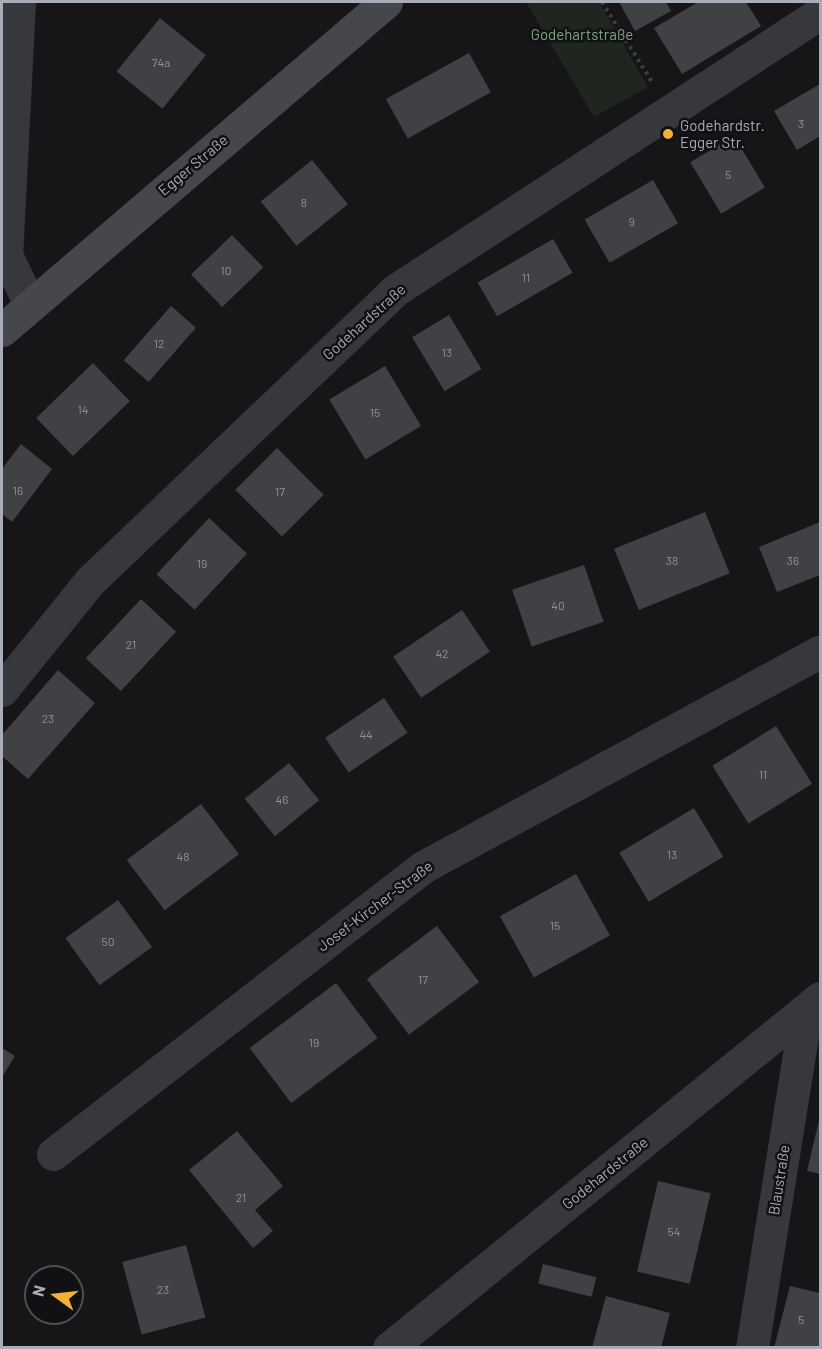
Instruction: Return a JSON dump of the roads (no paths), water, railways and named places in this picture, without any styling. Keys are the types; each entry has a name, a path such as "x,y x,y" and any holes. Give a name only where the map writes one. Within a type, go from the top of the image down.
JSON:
{"street":[{"path":"19,2 6,255 30,304"},
{"name":"Egger Straße","path":"2,330 386,2"},
{"name":"Godehardstraße","path":"2,690 90,581 394,291 820,13"},
{"name":"Josef-Kircher-Straße","path":"53,1154 423,867 820,651"},
{"name":"Godehardstraße","path":"389,1347 813,1005"},
{"name":"Blaustraße","path":"752,1347 813,1005"}],"place":[{"name":"Godehardstr. Egger Str.","path":"668,134"}],"park label":[{"name":"Godehartstraße","path":"582,35"}]}
